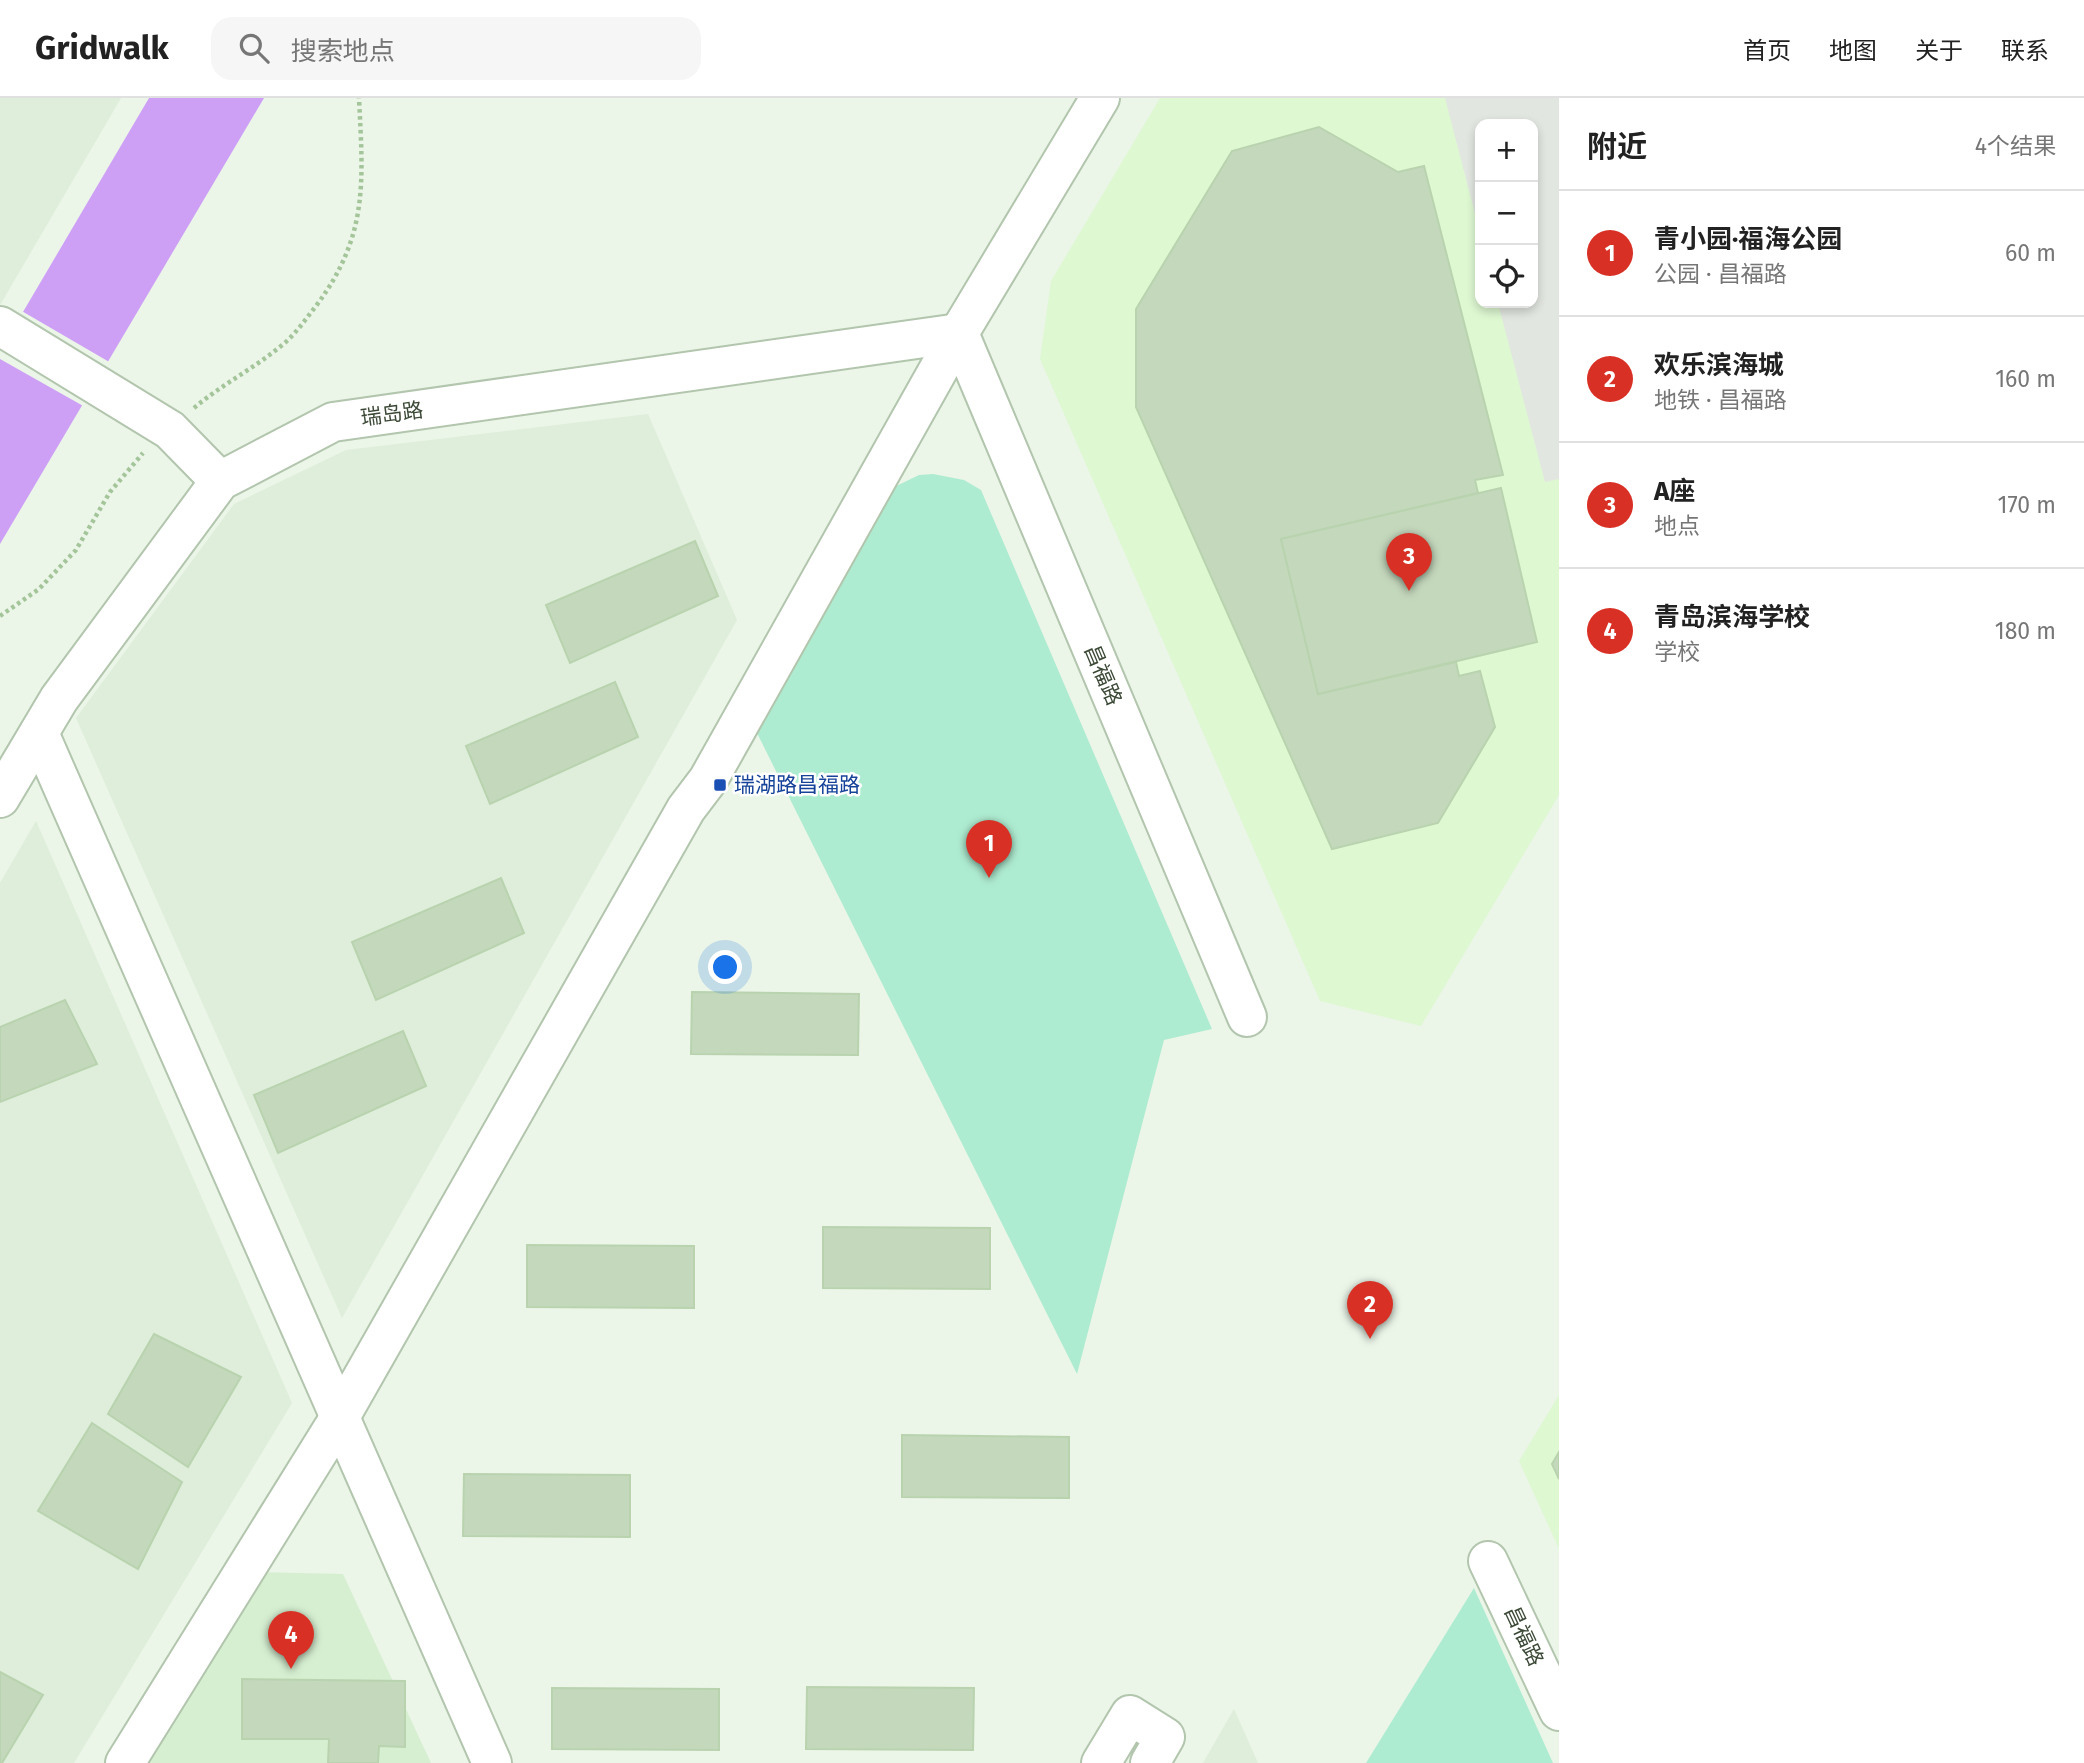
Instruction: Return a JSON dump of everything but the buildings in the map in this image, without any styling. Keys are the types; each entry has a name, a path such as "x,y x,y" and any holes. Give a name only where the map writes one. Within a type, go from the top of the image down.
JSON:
{"street":[{"path":"125,1763 340,1417 680,821 708,780 959,332 1100,98"},
{"path":"1,326 170,430 220,481"},
{"name":"瑞岛路","path":"0,798 59,699 220,481 333,422 959,332"},
{"name":"昌福路","path":"959,332 1247,1017"},
{"path":"39,733 492,1763"},
{"name":"昌福路","path":"1488,1561 1559,1711"},
{"path":"1101,1763 1130,1715 1165,1738 1150,1763"}],"path":[{"path":"0,616 39,589 76,550 110,492 144,452 210,395 281,346 299,328 329,289 351,246 360,208 363,185 359,98"}],"shaded area":[{"path":"0,98 121,98 0,305"},
{"path":"149,98 264,98 0,544 0,351"},
{"path":"1160,98 1559,98 1559,795 1421,1026 1320,1001 1040,359 1051,281"},
{"path":"1445,98 1559,98 1559,479 1545,482 1499,308 1538,308 1538,119 1475,119 1475,214"},
{"path":"648,414 737,620 342,1318 76,718 234,504 346,450"},
{"path":"933,474 964,480 981,490 1212,1029 1164,1040 1077,1374 754,727 886,491 919,475"},
{"path":"36,821 292,1403 74,1763 0,1763 0,883"},
{"path":"1559,1395 1559,1549 1519,1461"},
{"path":"252,1572 343,1574 431,1763 139,1763"},
{"path":"1474,1588 1553,1763 1366,1763"},
{"path":"1234,1709 1258,1763 1203,1763"}],"pier":[{"path":"20,310 111,363 85,407 0,359 0,344"}],"place":[{"name":"A座","path":"1409,591"},
{"name":"瑞湖路昌福路","path":"720,785"},
{"name":"青小园·福海公园","path":"989,878"},
{"name":"欢乐滨海城","path":"1370,1339"},
{"name":"青岛滨海学校","path":"291,1669"}]}
